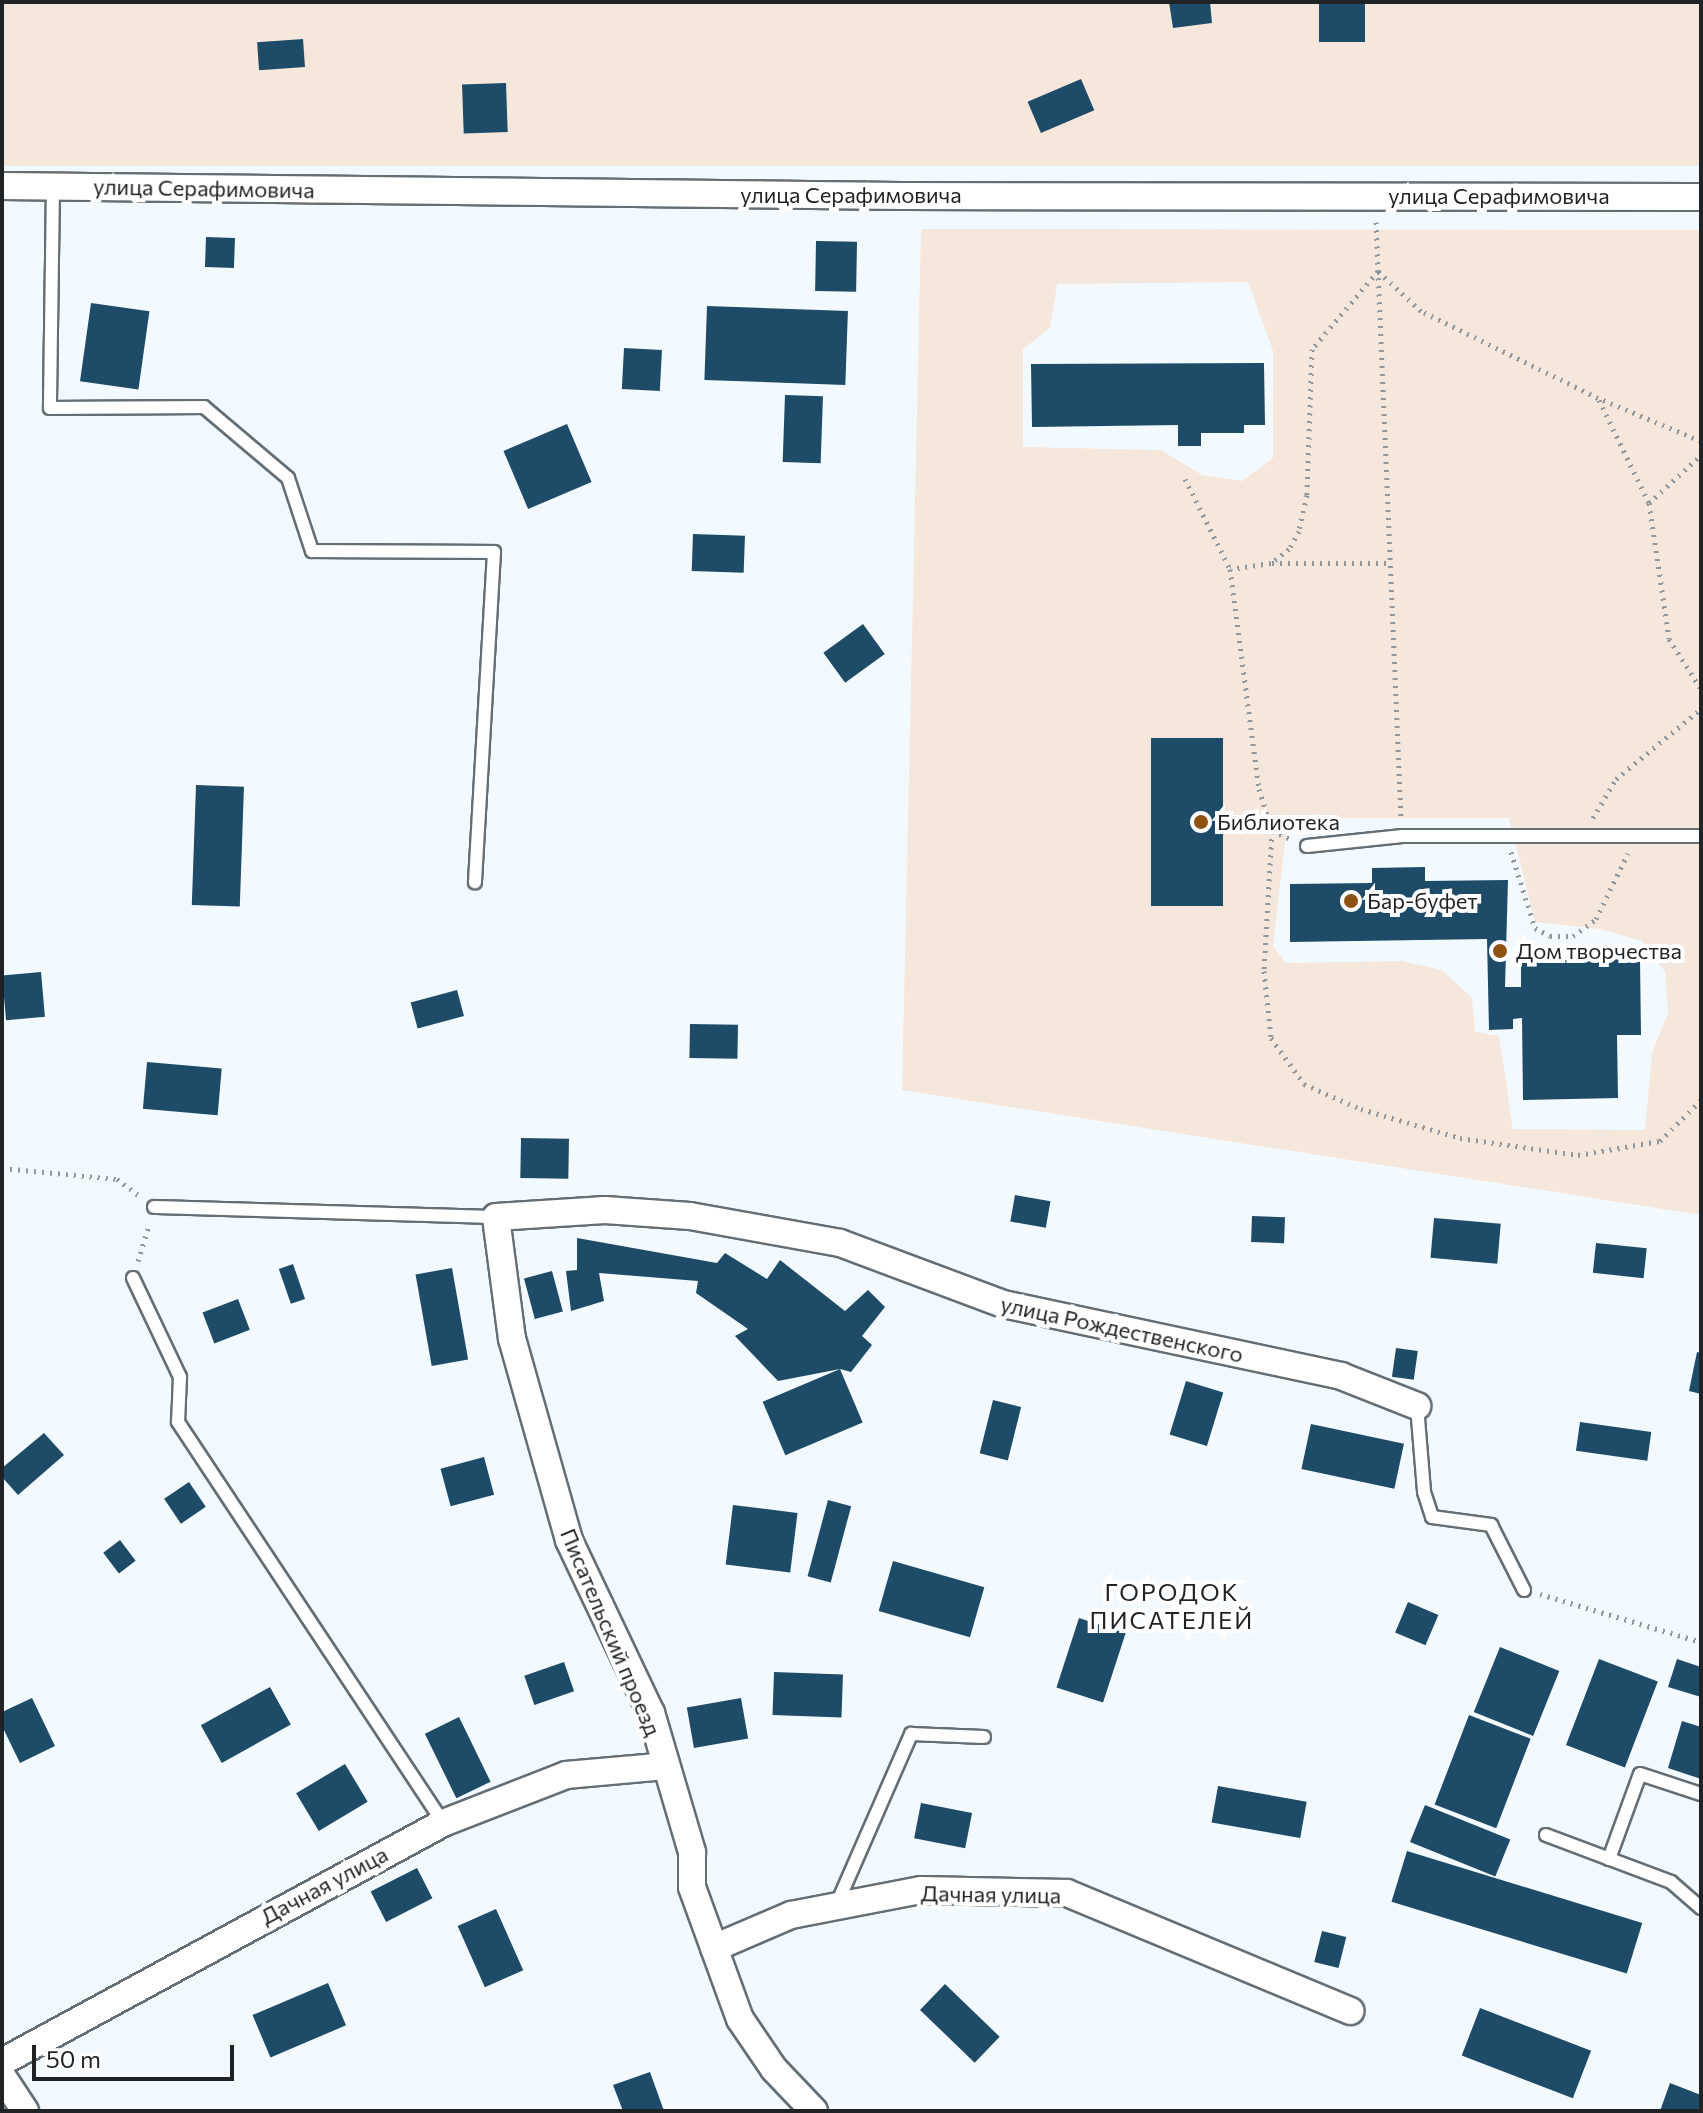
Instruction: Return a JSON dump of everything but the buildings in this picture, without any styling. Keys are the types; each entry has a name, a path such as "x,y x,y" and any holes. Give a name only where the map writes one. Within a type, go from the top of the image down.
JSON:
{"street":[{"name":"улица Серафимовича","path":"2,186 1701,197"},
{"name":"улица Рождественского","path":"496,1217 619,1211 690,1216 840,1243 1003,1304 1341,1376 1417,1406"},
{"name":"Писательский проезд","path":"496,1217 512,1339 569,1540 651,1713 692,1852 692,1887 740,2019 774,2069 814,2111"},
{"name":"Дачная улица","path":"2,2062 443,1823 566,1775 666,1766"},
{"name":"Дачная улица","path":"714,1948 791,1915 921,1890 1067,1893 1350,2011"},
{"path":"2,2076 25,2111"}],"lane":[{"path":"53,187 50,408 204,407 288,478 312,551 494,552 475,882"},
{"path":"1307,846 1402,836 1701,836"},
{"path":"154,1207 496,1217"},
{"path":"133,1278 180,1377 178,1422 443,1823"},
{"path":"1417,1406 1424,1492 1432,1517 1491,1525 1524,1590"},
{"path":"836,1906 911,1734 984,1737"},
{"path":"1609,1859 1640,1774 1701,1794"},
{"path":"1546,1835 1671,1882 1701,1908"}],"path":[{"path":"1375,211 1402,836"},
{"path":"1378,271 1421,311 1598,398 1701,441"},
{"path":"1271,563 1289,549 1299,531 1307,495 1312,349 1378,271"},
{"path":"1598,398 1649,503 1669,639 1701,689"},
{"path":"1649,503 1701,455"},
{"path":"1185,479 1230,569 1259,789 1272,831 1264,971 1271,1038 1304,1084 1361,1109 1460,1138 1578,1155 1660,1141 1701,1100"},
{"path":"1230,569 1271,563 1390,563"},
{"path":"1582,836 1616,779 1701,709"},
{"path":"1506,836 1535,928 1550,936 1573,936 1596,919 1636,836"},
{"path":"2,1168 117,1179 154,1207 133,1278"},
{"path":"1524,1590 1701,1642"}],"shaded area":[{"path":"2,2 1701,2 1701,166 2,166"},
{"path":"921,229 1701,230 1701,1215 902,1090","holes":["1248,282 1273,351 1273,458 1242,481 1202,475 1161,450 1023,447 1023,349 1050,328 1057,284","1325,818 1509,818 1535,922 1600,929 1642,941 1665,972 1668,1013 1652,1053 1645,1130 1513,1129 1499,1036 1475,1032 1472,998 1442,970 1402,961 1286,963 1273,946 1286,834"]}],"place":[{"name":"Библиотека","path":"1201,822"},
{"name":"Бар-буфет","path":"1351,901"},
{"name":"Дом творчества","path":"1500,951"}],"district":[{"name":"ГОРОДОК ПИСАТЕЛЕЙ","path":"1172,1606"}]}
